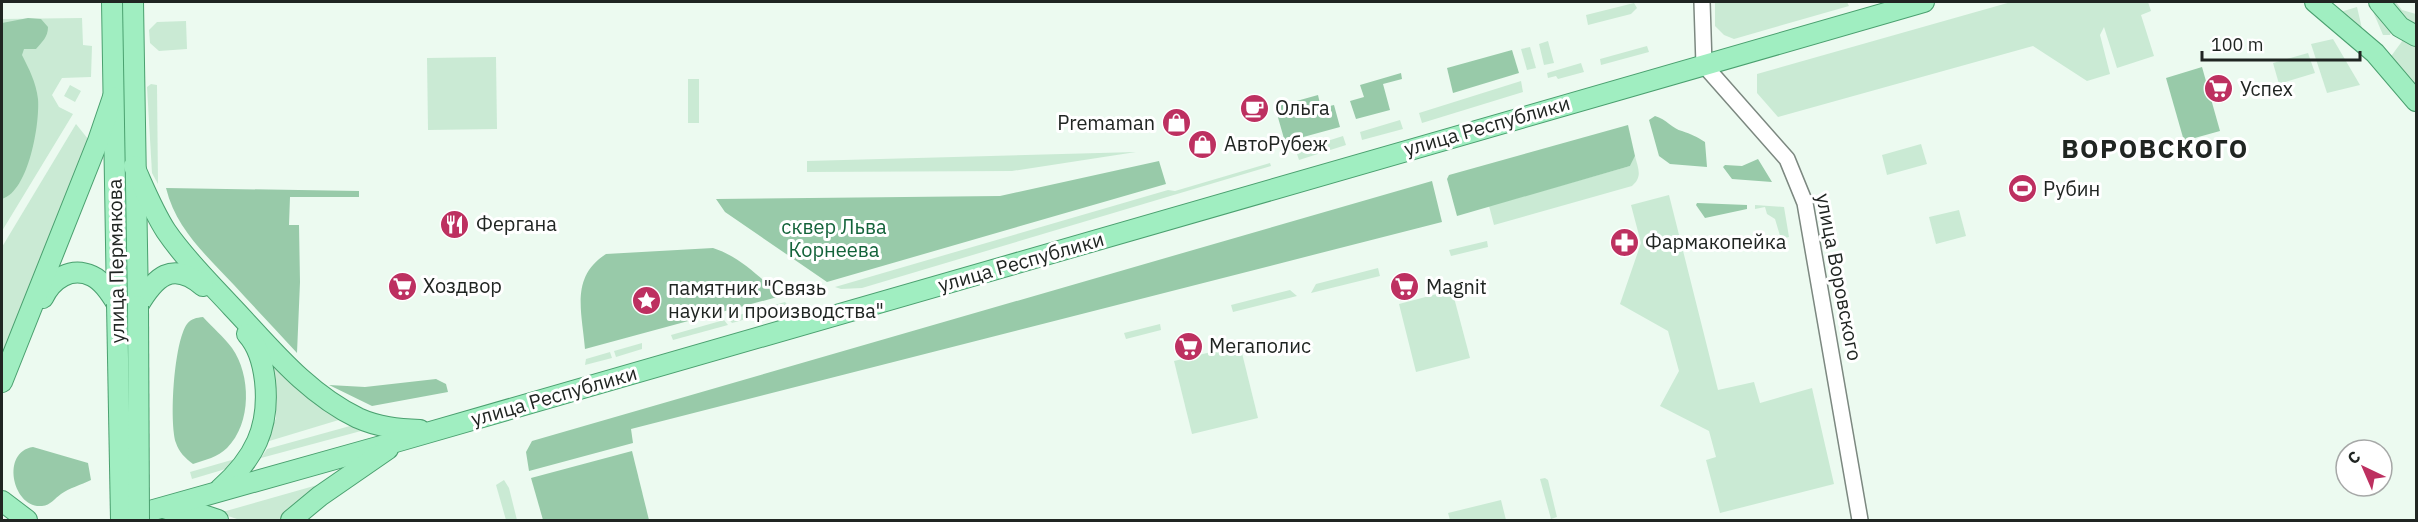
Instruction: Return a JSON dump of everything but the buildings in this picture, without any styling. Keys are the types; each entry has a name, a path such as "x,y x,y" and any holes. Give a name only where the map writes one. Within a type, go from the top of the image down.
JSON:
{"main road":[{"name":"улица Пермякова","path":"112,2 119,520"},
{"name":"улица Пермякова","path":"132,2 138,306 139,520"},
{"name":"улица Республики","path":"119,520 1924,2"},
{"path":"2315,2 2375,53 2416,101"},
{"path":"2379,2 2400,27 2416,36"},
{"path":"2,382 98,141 113,97"},
{"path":"134,166 166,231 186,257 295,374 322,397 359,418 389,428 435,430"},
{"path":"2,401 44,295 54,280 72,272 92,276 107,288 117,304"},
{"path":"138,306 149,287 159,278 180,272 191,276 236,320 253,340 259,352 266,396 264,425 254,449 234,476 218,491"},
{"path":"291,520 320,496 399,441"},
{"path":"2,501 27,520"},
{"path":"161,509 200,514 218,520"}],"street":[{"path":"1702,2 1704,64"},
{"name":"улица Воровского","path":"1704,64 1787,159 1805,203 1860,520"}],"green space":[{"path":"1715,2 1847,2 1849,6 1734,39 1724,35 1715,26"},
{"path":"2011,2 2148,2 2151,11 2141,15 2154,56 2117,68 2104,27 2100,35 2110,74 2087,81 2033,46 1778,117 1757,93 1757,74"},
{"path":"2369,2 2372,2 2392,30 2390,35 2383,35"},
{"path":"2386,2 2396,2 2402,10 2416,14 2416,23 2408,24"},
{"path":"1634,3 1637,8 1631,14 1588,25 1586,15"},
{"path":"2357,7 2364,37 2337,13"},
{"path":"28,18 41,19 48,27 46,37 36,49 24,49 22,55 32,76 38,99 35,139 26,170 19,183 2,199 2,23"},
{"path":"82,18 83,45 92,46 91,77 62,78 52,95 59,107 73,114 2,231 2,19"},
{"path":"186,21 187,49 159,51 150,43 149,30 157,22"},
{"path":"2333,39 2360,85 2327,93 2311,44"},
{"path":"2403,40 2416,45 2416,92 2389,59"},
{"path":"1548,41 1554,63 1544,65 1539,44"},
{"path":"1647,46 1649,52 1601,65 1600,59"},
{"path":"1530,47 1536,68 1527,70 1521,49"},
{"path":"1512,50 1519,73 1453,93 1447,68"},
{"path":"2308,53 2315,73 2279,84 2273,63"},
{"path":"496,57 497,129 428,130 427,58"},
{"path":"1581,63 1584,72 1558,79 1556,76 1548,78 1547,73"},
{"path":"2202,67 2220,131 2184,141 2166,78"},
{"path":"1401,73 1402,79 1383,84 1390,110 1356,119 1350,101 1364,97 1360,85"},
{"path":"688,79 699,79 699,123 688,123"},
{"path":"1521,81 1523,92 1422,123 1419,113"},
{"path":"151,84 157,85 158,184 152,173 147,87"},
{"path":"70,85 81,91 75,102 64,96"},
{"path":"1318,95 1321,108 1334,105 1340,127 1285,142 1275,107"},
{"path":"1655,116 1705,142 1707,167 1670,164 1659,156 1649,120"},
{"path":"1400,120 1403,129 1362,140 1360,132"},
{"path":"76,124 88,139 2,357 2,247"},
{"path":"1628,125 1635,156 1630,166 1457,216 1447,179 1449,175"},
{"path":"1343,136 1346,145 1299,160 1296,151"},
{"path":"1921,144 1927,164 1887,175 1882,155"},
{"path":"1136,152 1012,171 807,172 807,161"},
{"path":"1635,156 1639,176 1632,186 1494,225 1489,206 1630,166"},
{"path":"1758,159 1772,182 1732,179 1723,167 1725,165 1742,166"},
{"name":"сквер Льва Корнеева","path":"1159,161 1166,184 827,282 725,212 716,199 1000,196"},
{"path":"1270,163 1271,166 862,288 835,287 1168,190 1175,191"},
{"path":"1432,181 1442,222 631,429 633,443 529,471 526,452 532,441"},
{"path":"166,188 359,191 359,197 290,197 289,225 299,225 300,282 297,353 193,241 177,216"},
{"path":"1669,195 1718,390 1754,382 1760,403 1812,388 1834,484 1720,513 1706,460 1716,457 1709,431 1660,406 1679,371 1668,331 1620,304 1641,243 1631,205"},
{"path":"1697,203 1747,205 1747,209 1705,218 1696,205"},
{"path":"1755,205 1784,207 1789,237 1781,239 1775,219 1767,214 1765,207 1755,209"},
{"path":"1959,210 1966,236 1936,244 1929,217"},
{"path":"1487,241 1488,247 1451,256 1449,250"},
{"name":"сквер Льва Корнеева","path":"713,248 741,262 781,296 585,349 581,309 583,284 587,273 606,254"},
{"path":"1378,268 1380,276 1311,293 1316,284"},
{"path":"1290,290 1297,296 1233,312 1231,305"},
{"path":"1452,290 1470,358 1416,372 1399,304"},
{"path":"785,302 789,307 732,323 728,318"},
{"path":"203,317 229,344 238,359 243,372 246,399 241,426 227,448 215,456 193,464 183,455 176,443 173,418 174,382 179,347 187,324 196,318"},
{"path":"724,320 728,325 673,340 671,335"},
{"path":"1160,324 1161,330 1126,339 1124,333"},
{"path":"642,343 642,349 616,357 614,351"},
{"path":"1240,345 1258,418 1192,434 1174,361"},
{"path":"610,352 612,358 585,365 586,359"},
{"path":"267,355 310,399 342,419 266,442 276,418"},
{"path":"436,379 446,384 448,392 372,406 329,385 365,387"},
{"path":"350,426 361,431 261,458 267,449"},
{"path":"33,447 88,463 91,480 64,492 48,504 32,505 18,490 14,479 14,469 16,459 23,451"},
{"path":"632,451 649,520 543,520 531,478"},
{"path":"235,459 229,468 192,479 190,472"},
{"path":"1540,479 1548,480 1557,517 1551,519"},
{"path":"504,480 509,488 517,520 506,520 496,485"},
{"path":"328,482 282,520 240,520 219,513"},
{"path":"1501,500 1506,520 1450,520 1448,513"}],"place":[{"name":"Успех","path":"2219,89"},
{"name":"Ольга","path":"1254,108"},
{"name":"Premaman","path":"1176,123"},
{"name":"АвтоРубеж","path":"1203,144"},
{"name":"Рубин","path":"2022,189"},
{"name":"Фергана","path":"455,224"},
{"name":"Фармакопейка","path":"1624,242"},
{"name":"Хоздвор","path":"402,286"},
{"name":"Magnit","path":"1405,287"},
{"name":"памятник \"Связь науки и производства\"","path":"647,300"},
{"name":"Мегаполис","path":"1188,346"}],"district":[{"name":"ВОРОВСКОГО","path":"2155,149"}]}
